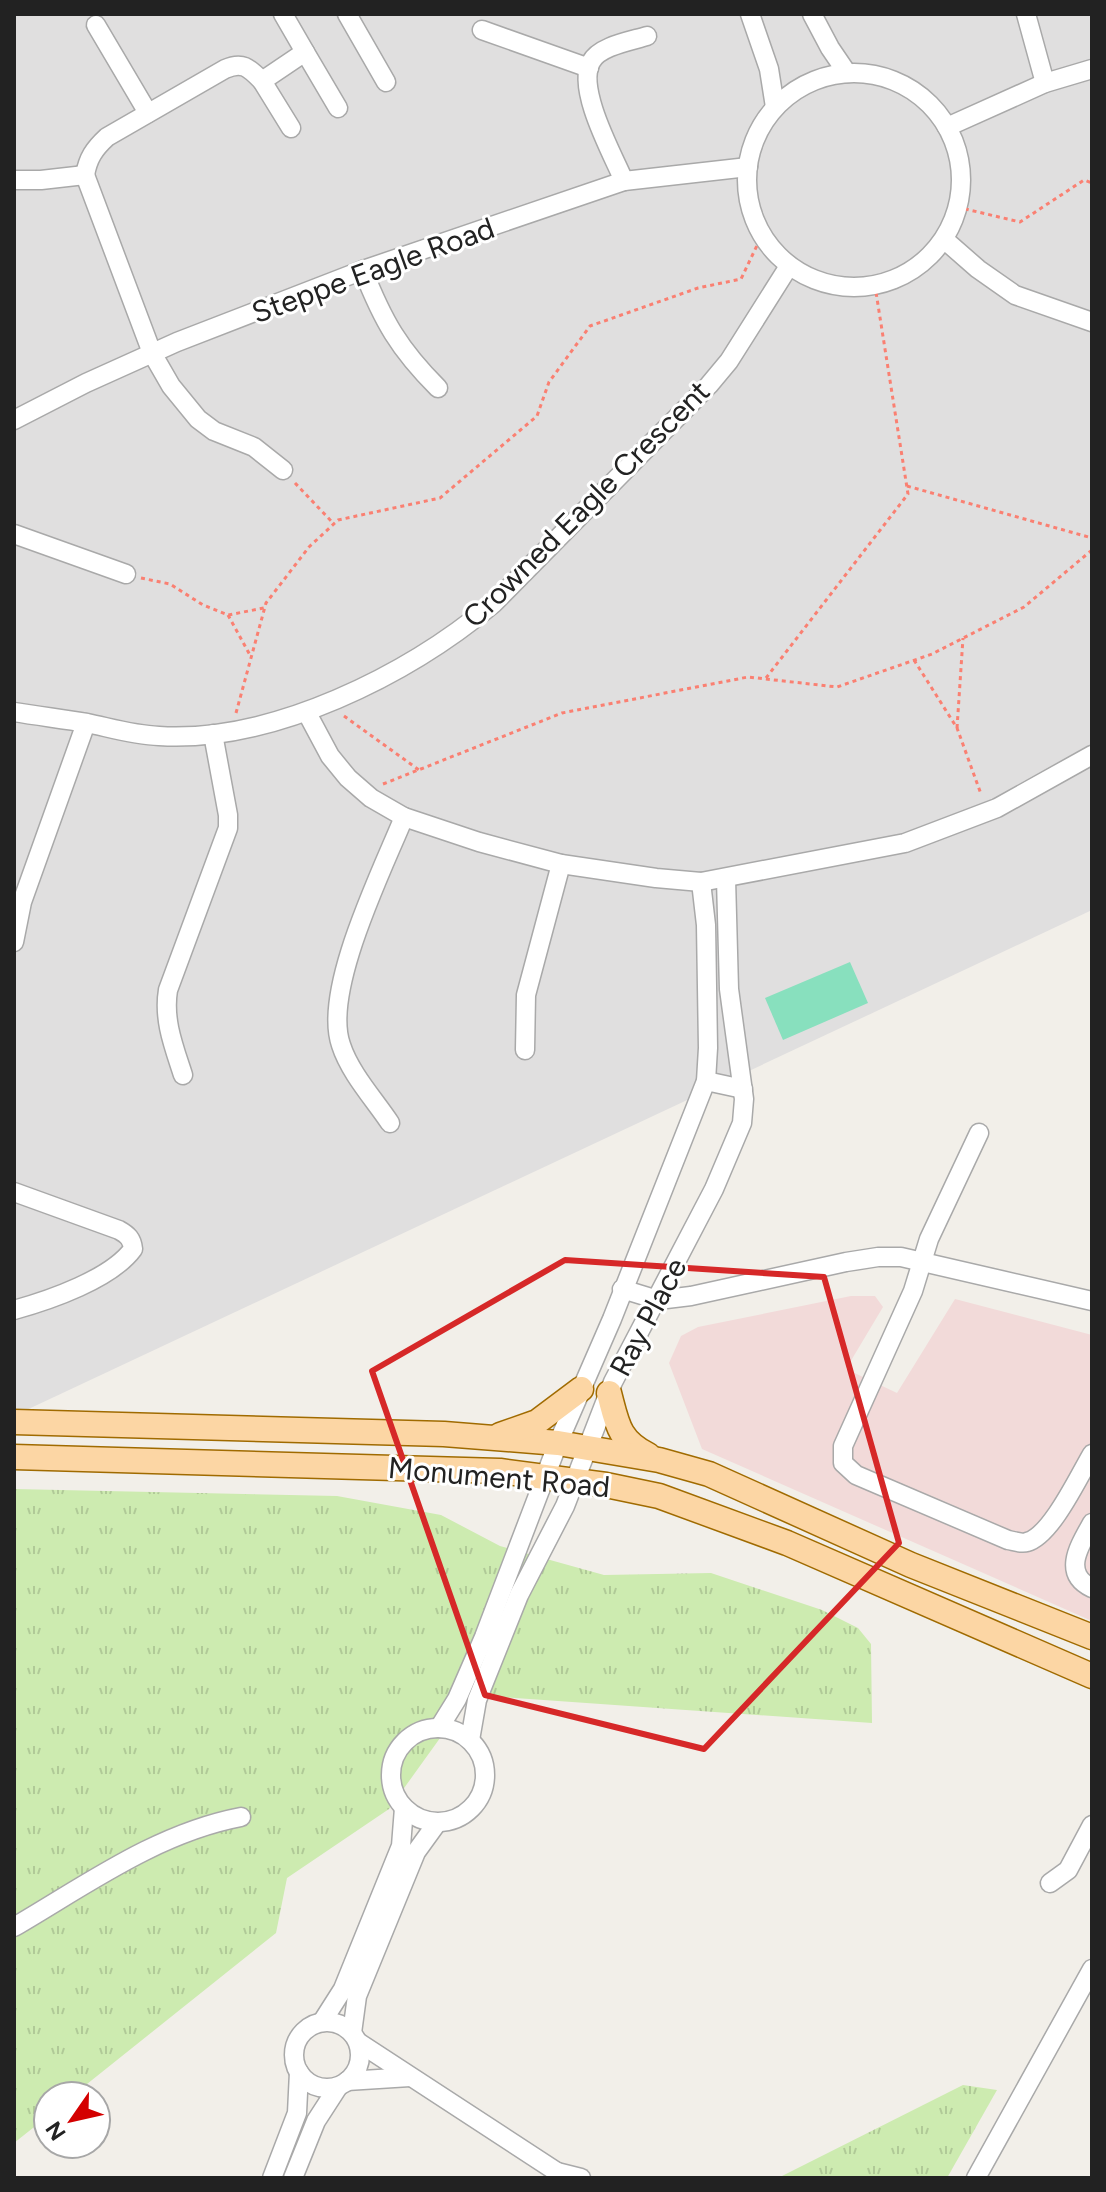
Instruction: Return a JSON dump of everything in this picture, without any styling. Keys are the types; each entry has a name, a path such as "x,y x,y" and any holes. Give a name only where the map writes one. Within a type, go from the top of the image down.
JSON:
{"main road":[{"path":"486,1439 537,1422 581,1389"},
{"path":"609,1393 624,1439 632,1447 659,1460"},
{"name":"Monument Road","path":"14,1422 444,1434 558,1443 659,1460 709,1474 911,1565 1092,1637"},
{"name":"Monument Road","path":"14,1457 378,1466 500,1471 576,1479 659,1496 787,1543 1092,1676"}],"street":[{"path":"283,14 338,108"},
{"path":"347,14 386,82"},
{"path":"750,14 769,69 775,107"},
{"path":"812,14 847,73"},
{"path":"1026,14 1045,83"},
{"path":"96,25 148,113"},
{"path":"482,30 589,68"},
{"path":"624,181 593,107 588,87 589,68 591,60 601,53 647,36"},
{"path":"262,81 305,52"},
{"path":"283,470 254,447 214,431 198,419 171,386 152,353 85,175 88,161 107,137 233,65 247,65 262,81 291,128"},
{"path":"947,127 1045,83 1092,69"},
{"path":"847,73 877,75 905,86 928,103 947,127 959,160 960,196 946,241 905,275 875,286 843,287 813,279 789,266 762,235 749,202 748,167 757,135 775,107 796,89 821,78 847,73"},
{"name":"Steppe Eagle Road","path":"14,420 152,353 363,270 624,181 748,167"},
{"path":"14,180 85,175"},
{"path":"946,241 1015,295 1092,322"},
{"name":"Crowned Eagle Crescent","path":"14,712 151,736 222,732 307,713 370,685 459,630 494,603 709,385 729,361 789,266"},
{"path":"363,270 381,316 394,338 438,388"},
{"path":"14,534 126,574"},
{"path":"307,713 330,756 364,792 404,817 479,842 561,864 701,882 905,843 988,812 1092,755"},
{"path":"14,942 22,902 86,723"},
{"path":"183,1075 165,1008 168,990 228,828 222,732"},
{"path":"390,1123 340,1044 337,1028 339,998 352,948 404,817"},
{"path":"525,1050 528,983 561,864"},
{"name":"Ray Place","path":"470,1740 477,1700 519,1595 576,1479 609,1393 658,1300 742,1123 743,1089 729,989 726,879"},
{"name":"Ray Place","path":"439,1728 457,1699 484,1637 558,1443 706,1081 707,962 701,882"},
{"path":"707,962 729,963"},
{"path":"706,1081 743,1089"},
{"path":"979,1133 929,1239 913,1291 841,1455 848,1470 1008,1540 1027,1542 1037,1538 1049,1525 1092,1454"},
{"path":"14,1192 119,1230 128,1235 133,1249 117,1265 98,1276 14,1310"},
{"path":"622,1289 658,1300 691,1296 878,1257 901,1257 1092,1301"},
{"path":"1092,1523 1075,1552 1074,1566 1078,1578 1092,1588"},
{"path":"426,1728 439,1728 456,1731 470,1740 480,1753 485,1769 484,1785 478,1800 468,1812 454,1820 437,1823 421,1820 404,1808 392,1787 390,1772 393,1757 412,1734 426,1728"},
{"path":"322,2022 343,1989 401,1846 404,1808"},
{"path":"14,1927 150,1848 197,1827 241,1817"},
{"path":"293,2178 316,2121 360,2064 361,2052 355,2037 357,1996 416,1852 437,1823"},
{"path":"1050,1883 1068,1870 1092,1825"},
{"path":"976,2178 1092,1969"},
{"path":"272,2178 297,2113 297,2041 312,2026 322,2022 343,2026 410,2077 559,2175 581,2178"},
{"path":"299,2072 316,2086 410,2077"}],"path":[{"path":"957,207 1020,222 1084,180 1092,183"},
{"path":"222,732 251,657 264,608 309,547 338,520 440,498 537,416 549,382 590,326 698,288 741,279 762,235"},
{"path":"765,679 908,494 875,286"},
{"path":"283,470 334,524"},
{"path":"907,486 1092,538"},
{"path":"364,792 562,713 748,677 837,687 914,660 1024,607 1092,550"},
{"path":"126,574 170,584 203,605 228,615 264,608"},
{"path":"228,615 251,657"},
{"path":"957,728 963,638"},
{"path":"914,660 957,728 988,812"},
{"path":"327,704 419,770"}],"highlighted area":[{"path":"565,1260 824,1277 899,1543 704,1749 485,1695 372,1371"}],"shaded area":[{"path":"1092,14 1092,910 20,1413 14,1413 14,15"},
{"path":"851,1296 875,1296 883,1307 846,1369 897,1393 955,1299 1092,1335 1092,1621 702,1449 669,1363 681,1336 698,1327"}],"green space":[{"path":"850,962 868,1003 783,1040 765,998"},
{"path":"14,1489 337,1496 441,1515 500,1546 604,1575 711,1573 822,1610 858,1628 871,1644 872,1723 471,1695 389,1809 287,1878 276,1933 92,2080 32,2080 32,2129 14,2143"},
{"path":"963,2085 997,2090 947,2178 778,2178"}]}
